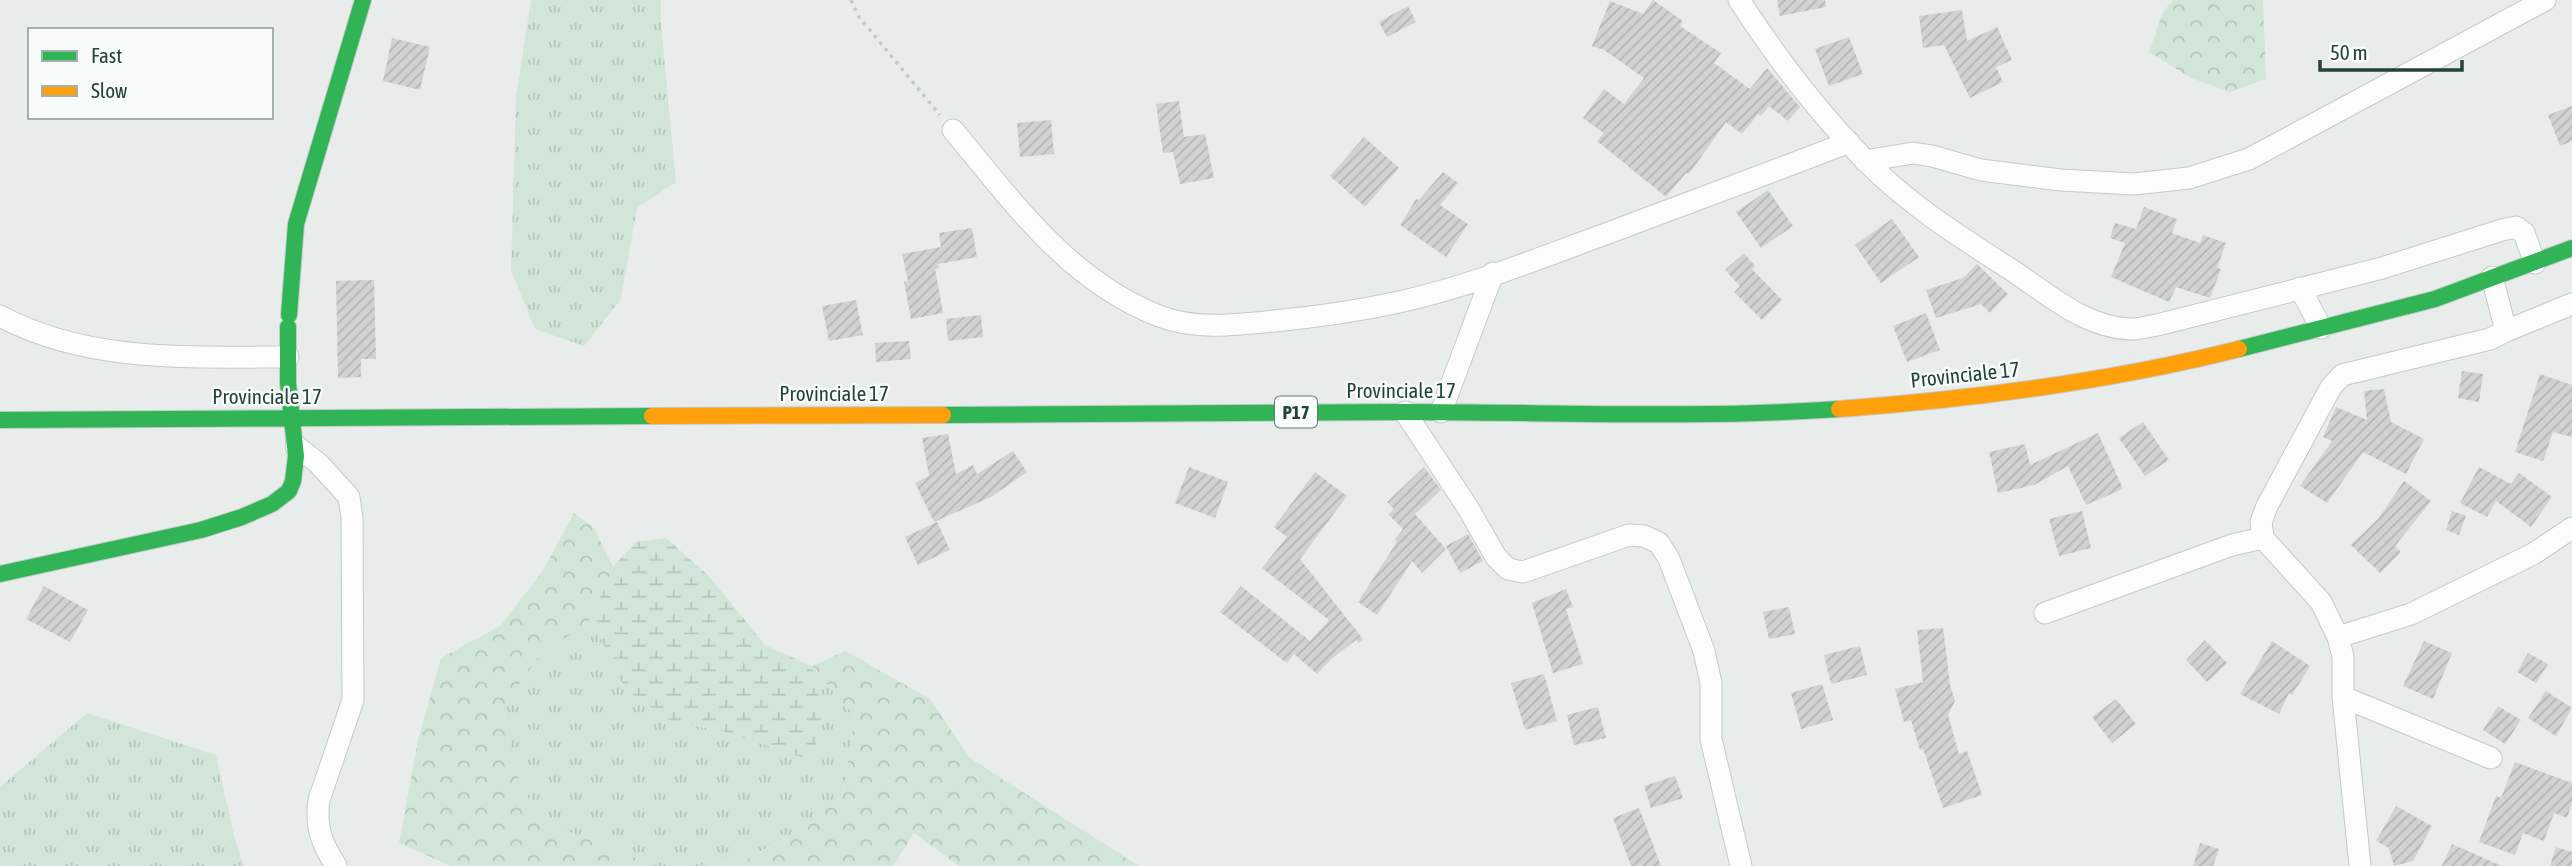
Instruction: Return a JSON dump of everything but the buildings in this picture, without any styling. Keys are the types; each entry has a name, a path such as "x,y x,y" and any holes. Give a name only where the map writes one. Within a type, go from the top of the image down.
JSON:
{"main road":[{"path":"0,574 120,549 247,517 276,503 289,491 294,474 296,446 288,357 288,321 296,224 363,0"},
{"name":"Provinciale 17","path":"0,420 1405,412 1762,414 1946,401 2096,379 2206,357 2435,299 2572,248"}],"street":[{"path":"1739,0 1782,64 1865,160 1912,201 1972,244 2079,315 2107,326 2132,329 2157,325 2382,268 2516,227 2524,233 2535,263"},
{"path":"1865,160 1913,153 1981,170 2061,180 2134,184 2189,178 2249,159 2545,0"},
{"path":"953,130 1027,219 1063,256 1093,280 1135,306 1162,317 1214,326 1314,317 1401,301 1493,274 1849,142"},
{"path":"1441,412 1493,274"},
{"path":"2491,277 2506,331"},
{"path":"2300,288 2320,328"},
{"path":"2360,866 2343,697 2343,657 2338,637 2321,602 2263,538 2261,523 2267,506 2331,387 2342,375 2490,339 2572,304"},
{"path":"0,316 44,336 92,347 157,356 288,357"},
{"path":"1405,412 1468,508 1496,557 1508,569 1523,572 1629,536 1644,536 1659,543 1669,559 1704,651 1711,683 1712,739 1741,866"},
{"path":"296,446 318,463 349,498 352,518 353,699 317,813 317,827 322,842 336,866"},
{"path":"2338,637 2411,614 2533,554 2572,528"},
{"path":"2045,613 2232,545 2263,538"},
{"path":"2343,697 2491,758"}],"path":[{"path":"851,0 867,27 953,130"}],"green space":[{"path":"531,0 661,0 676,182 637,208 621,299 584,346 535,329 511,270 516,96"},
{"path":"2173,0 2263,0 2266,79 2230,92 2191,78 2149,52 2163,12"},
{"path":"574,513 594,528 613,567 591,619 538,658 503,706 515,774 550,824 656,866 451,866 399,843 418,740 441,658 500,626 542,572"},
{"path":"666,538 708,575 765,645 812,666 824,720 810,760 726,732 671,721 625,689 591,619 613,567 636,542"},
{"path":"591,619 625,689 671,721 726,732 824,720 812,666 855,717 843,795 809,826 740,862 656,866 549,824 515,774 503,706 538,658"},
{"path":"845,651 930,699 970,758 1139,866 959,866 914,833 893,866 696,866 741,862 809,826 843,795 855,717 812,666"},
{"path":"87,713 216,755 234,836 244,866 0,866 0,787"}],"traffic: fast":[{"path":"289,315 296,224 363,0"},
{"path":"2239,349 2435,299 2572,248"},
{"path":"0,574 201,530 272,504 289,491 296,456 288,383 288,327"},
{"path":"943,415 1404,412 1676,414 1839,409"},
{"path":"0,420 652,416"}],"traffic: slow":[{"path":"1839,409 2040,388 2140,371 2239,349"},
{"path":"652,416 943,415"}]}
